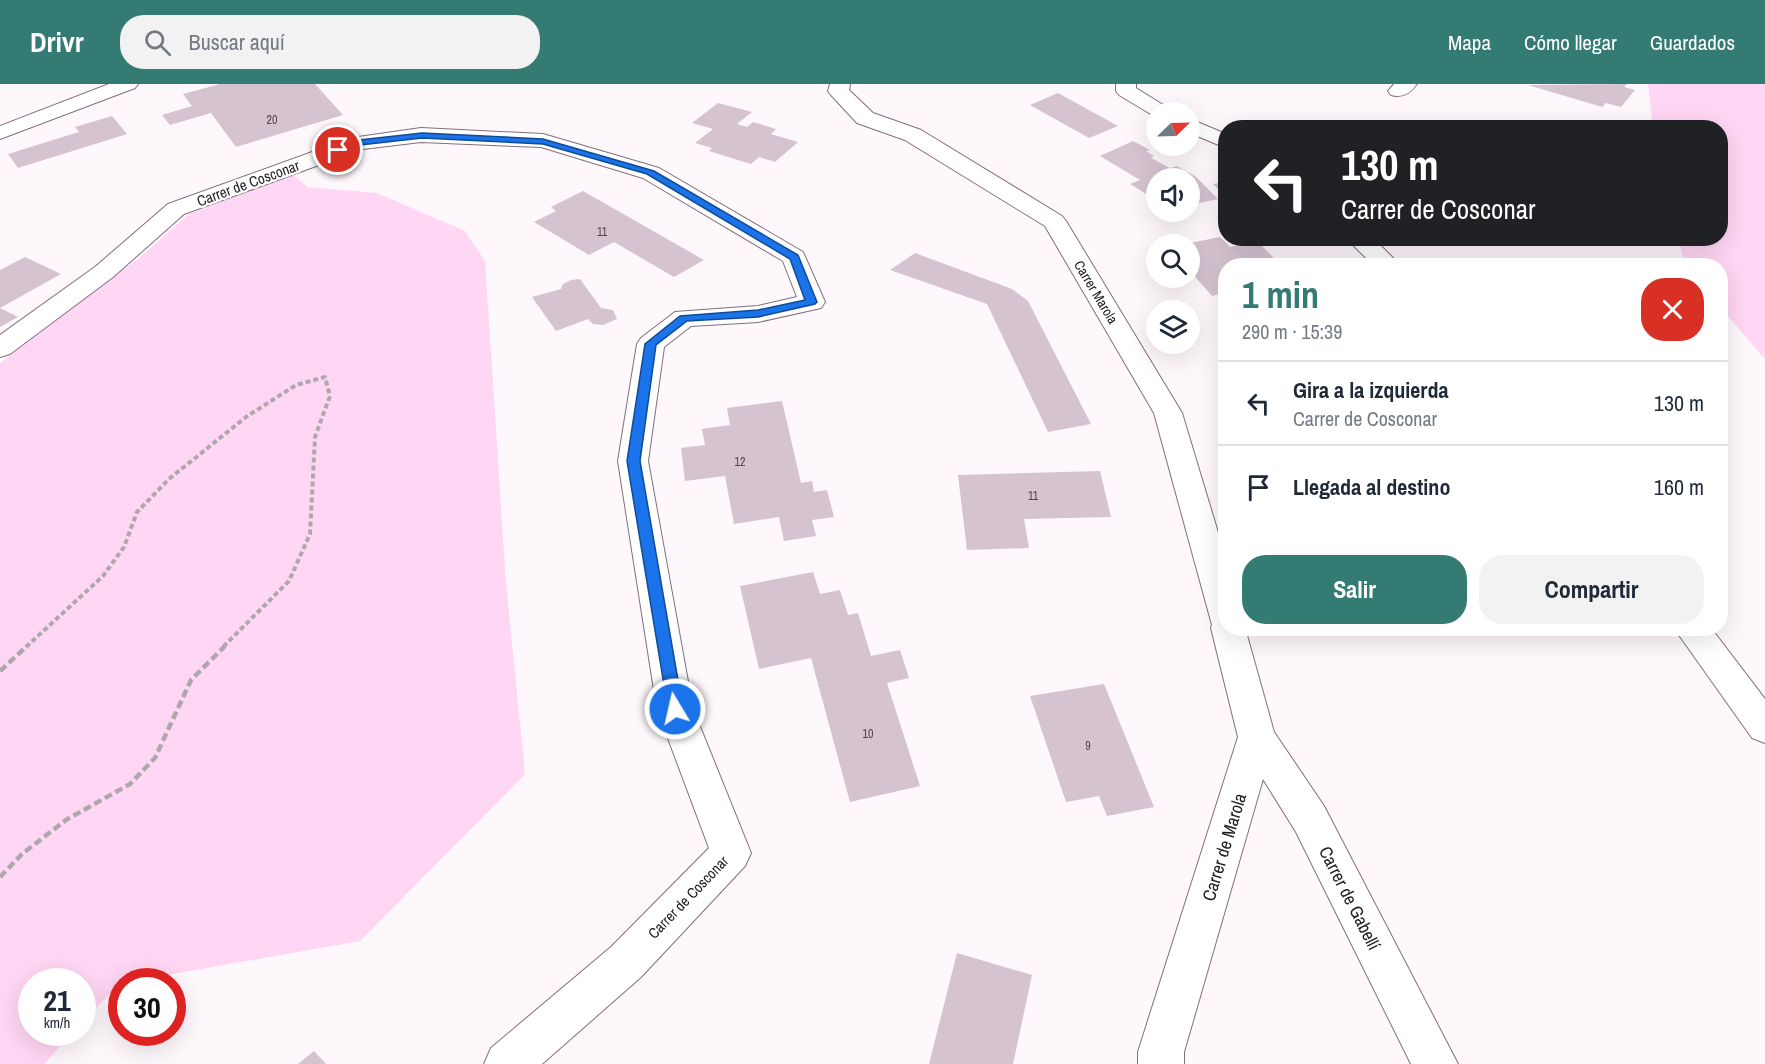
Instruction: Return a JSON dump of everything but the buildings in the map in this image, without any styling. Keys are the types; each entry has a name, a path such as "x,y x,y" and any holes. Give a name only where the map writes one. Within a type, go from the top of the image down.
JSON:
{"street":[{"path":"81,84 104,92"},
{"path":"0,133 128,84"},
{"name":"Carrer Marola","path":"840,84 838,91 865,118 913,135 1054,221 1168,413 1218,590"},
{"path":"1126,84 1126,91 1146,103"},
{"path":"1200,130 1218,138"},
{"name":"Carrer de Cosconar","path":"0,348 104,272 176,209 359,143 422,135 543,141 651,172 794,257 812,302 758,314 684,318 651,344 633,461 675,709 731,853 626,962 507,1064"},
{"path":"1367,246 1380,258"},
{"path":"1231,636 1257,737"},
{"path":"1696,636 1765,727"},
{"name":"Carrer de Marola","path":"1161,1064 1161,1052 1257,737"},
{"name":"Carrer de Gabellí","path":"1257,737 1310,819 1435,1064"}],"path":[{"path":"0,671 103,576 124,547 137,512 169,479 246,417 296,385 325,377 330,396 315,437 310,534 289,581 191,680 154,758 130,784 66,820 22,854 0,877"}],"shaded area":[{"path":"1648,84 1765,84 1765,359 1728,316 1728,258 1683,258 1680,246 1728,246 1728,120 1652,120"},
{"path":"293,175 308,187 377,193 465,231 485,261 506,584 525,774 360,941 186,972 186,968 108,968 108,996 96,1008 96,968 18,968 18,1046 60,1046 44,1064 0,1064 0,363 139,258 189,214"}],"route":[{"path":"338,150 359,143 422,135 543,141 651,172 794,257 812,302 758,314 684,318 651,344 633,461 675,709"}]}
